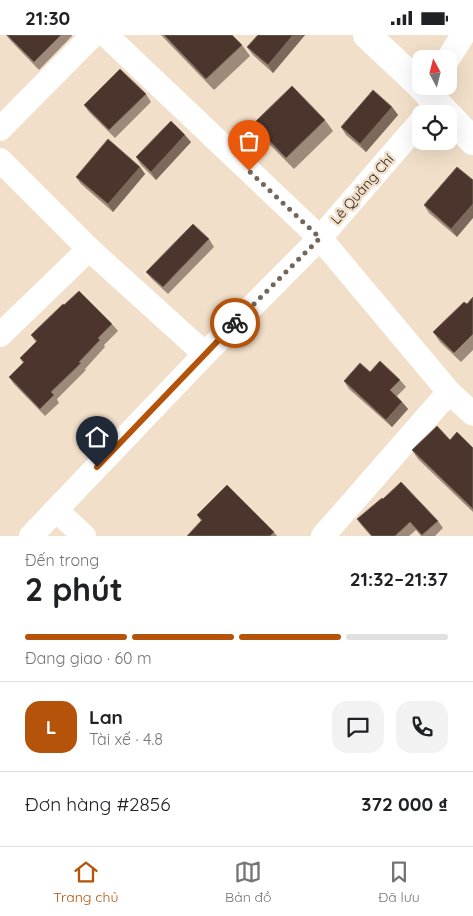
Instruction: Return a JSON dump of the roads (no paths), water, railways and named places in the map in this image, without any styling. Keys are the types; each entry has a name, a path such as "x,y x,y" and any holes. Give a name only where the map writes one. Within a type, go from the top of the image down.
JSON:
{"main road":[{"path":"367,35 432,105"},
{"path":"457,127 473,141"}],"street":[{"path":"0,129 93,35"},
{"path":"106,35 320,238 449,392 473,414"},
{"path":"454,50 463,35"},
{"name":"Lê Quảng Chí","path":"31,536 204,354 320,238 412,129"},
{"path":"0,160 89,249 204,354"},
{"path":"0,335 89,249"},
{"path":"323,536 449,392"},
{"path":"56,509 84,536"}]}
